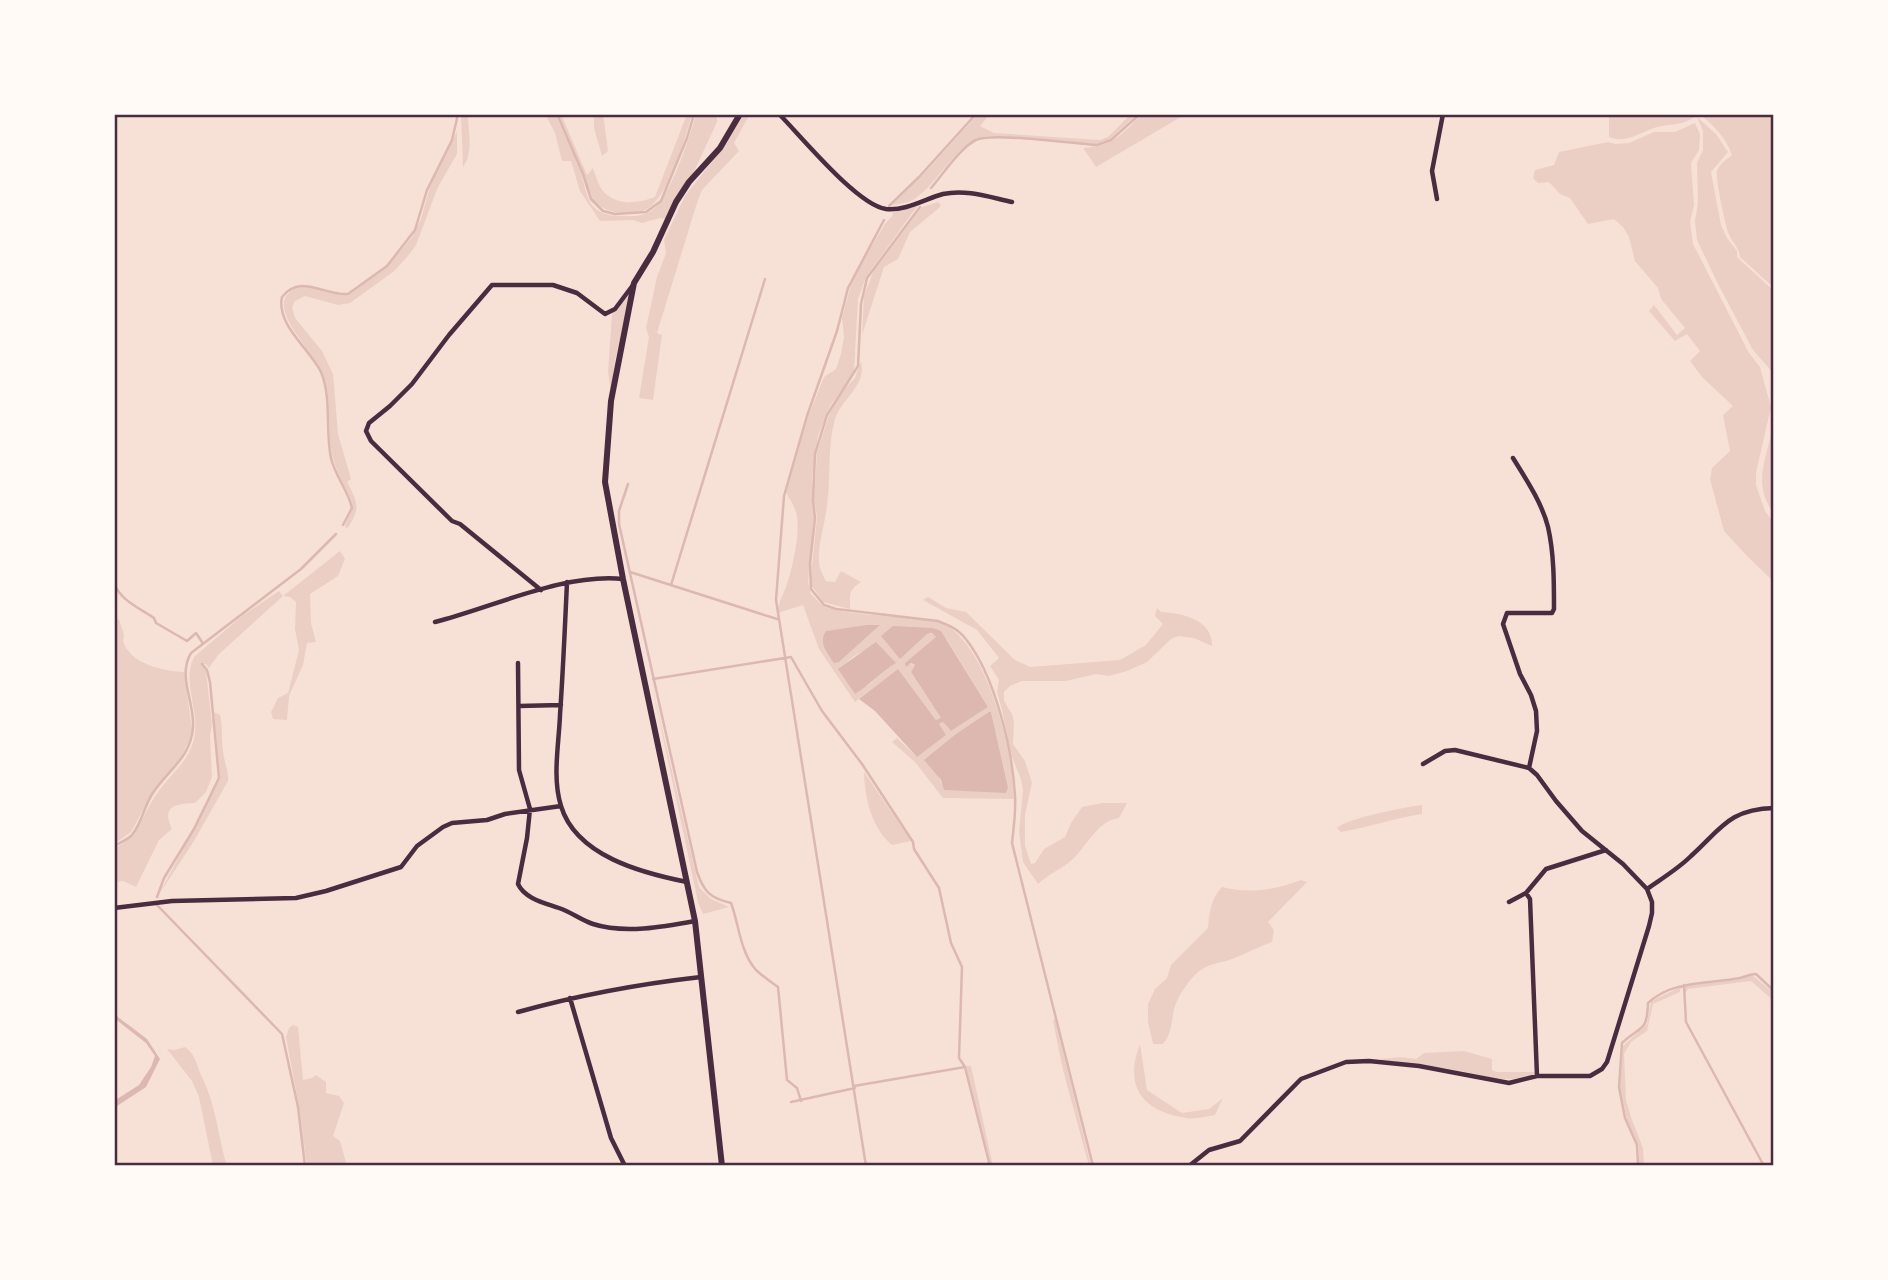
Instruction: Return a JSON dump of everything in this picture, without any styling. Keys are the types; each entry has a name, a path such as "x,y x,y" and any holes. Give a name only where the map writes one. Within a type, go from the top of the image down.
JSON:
{"street":[{"path":"541,590 460,524 452,521 371,441 366,431 369,423 412,384 492,285 554,285 577,293 605,314 615,309 634,284 653,251 676,202 689,182 720,148 740,114"},
{"path":"779,114 845,182 873,205 886,209 899,208 962,191 1012,202"},
{"path":"1437,199 1432,171 1443,114"},
{"path":"634,284 611,401 605,482 622,579 695,922 723,1166"},
{"path":"1513,458 1548,527 1554,574 1552,613 1507,613 1503,624 1536,711 1537,731 1529,768"},
{"path":"435,622 567,582 598,576 622,579"},
{"path":"567,582 558,786 561,806 573,827 587,843 604,854 631,867 688,883"},
{"path":"517,663 519,770 530,809 518,884 527,895 575,914 585,921 610,928 672,926 695,922"},
{"path":"519,706 561,705"},
{"path":"1189,1166 1209,1150 1240,1141 1301,1079 1346,1062 1369,1061 1419,1066 1509,1083 1537,1076 1590,1076 1602,1069 1607,1062 1641,957 1652,913 1647,889 1637,877 1582,831 1529,768 1455,750 1445,751 1423,764"},
{"path":"114,908 172,901 277,900 326,891 401,867 417,846 452,823 486,820 530,809 561,806"},
{"path":"1647,889 1692,856 1703,842 1725,823 1744,812 1774,808"},
{"path":"1509,902 1526,893 1546,869 1606,850"},
{"path":"1526,893 1530,899 1537,1076"},
{"path":"518,1012 569,998 646,983 701,977"},
{"path":"569,998 611,1138 625,1166"}],"shaded area":[{"path":"461,114 468,114 470,142 463,167"},
{"path":"545,114 555,114 581,173 591,204 600,212 616,216 640,215 651,211 672,181 696,114 717,114 717,122 692,176 666,219 642,223 633,220 600,221 580,191 571,161 562,161 555,133"},
{"path":"558,114 561,114 587,175 593,168 604,192 617,200 630,202 655,197 687,114 692,114 675,166 661,193 645,210 624,213 608,210 594,202"},
{"path":"594,114 603,114 608,151 602,156 594,128"},
{"path":"743,114 750,114 734,143 739,151 702,190 697,203 657,333 662,335 653,400 639,398 649,337 646,328 657,277 666,253 664,240 685,196 722,149"},
{"path":"978,114 990,114 980,126 994,133 1100,140 1108,137 1131,114 1137,114 1110,139 1096,144 988,136 977,139 958,153 922,193 911,201 892,205"},
{"path":"1142,114 1186,114 1096,167 1083,148 1110,142"},
{"path":"1609,114 1694,114 1693,118 1683,123 1615,139 1609,137"},
{"path":"1699,114 1774,114 1774,288 1740,257 1729,235 1717,171 1732,155 1718,132"},
{"path":"1697,117 1716,134 1728,152 1711,172 1721,225 1737,251 1737,257 1774,291 1774,374 1753,350 1697,240 1697,163 1703,150 1703,131"},
{"path":"1695,123 1700,134 1699,150 1691,163 1694,205 1690,221 1693,244 1749,353 1760,367 1771,407 1756,473 1756,485 1765,511 1774,523 1774,582 1724,531 1710,479 1712,468 1730,451 1723,415 1733,406 1702,377 1690,361 1700,351 1687,334 1675,341 1649,311 1654,305 1677,335 1685,328 1661,299 1658,288 1635,261 1629,237 1623,227 1614,219 1588,224 1570,198 1560,194 1549,182 1538,183 1533,178 1535,170 1554,165 1559,152 1608,142 1629,143 1654,132 1675,132"},
{"path":"457,131 457,154 438,187 416,245 393,272 350,303 338,305 305,296 295,301 292,307 295,318 322,351 333,374 338,434 351,479 347,482 356,506 347,529 345,526 353,507 333,458 324,378 288,320 284,301 294,289 302,287 349,295 388,266 412,237 421,219 431,183"},
{"path":"938,202 941,205 939,208 910,232 898,259 884,267 862,335 864,296 873,272 922,207"},
{"path":"918,205 866,277 858,299 854,372 830,406 818,436 812,477 814,518 808,582 811,594 824,607 933,621 957,634 972,652 995,701 1009,755 1014,799 943,798 915,762 892,742 897,738 917,757 939,724 943,722 951,731 988,707 947,640 933,628 900,659 927,634 935,634 933,641 905,663 915,665 911,672 941,718 937,721 898,669 855,702 819,649 803,605 778,613 791,572 798,524 794,507 786,492 808,417 824,377 836,369 841,354 844,337 842,318 850,288 858,269 892,213","holes":["880,625 839,662 826,631","867,649 882,671 855,694 839,669","991,712 1008,786 977,791 945,790 937,774"]},
{"path":"631,290 611,391 608,372 612,314"},
{"path":"861,361 862,370 857,385 835,419 826,513 819,554 822,574 826,581 835,582 841,571 861,582 852,591 850,609 823,602 812,586 817,517 814,499 817,453 829,415 842,392 855,378"},
{"path":"1774,423 1774,514 1763,491 1762,480"},
{"path":"340,551 345,559 338,576 310,594 311,623 316,642 307,643 303,665 289,696 287,720 273,719 271,712 278,698 288,693 299,650 295,629 296,602 283,596"},
{"path":"279,591 283,596 218,655 209,668 206,664 201,664 206,671 212,725 212,777 206,792 195,803 181,804 169,811 172,829 159,840 136,887 123,881 114,882 114,849 135,832 156,795 190,751 195,732 190,685 194,657 242,616"},
{"path":"928,597 946,608 966,612 1015,660 1030,667 1120,660 1146,645 1163,624 1155,616 1157,608 1161,612 1195,620 1208,630 1211,637 1212,646 1194,638 1178,636 1171,639 1147,662 1109,676 1096,674 1066,681 1022,681 1004,692 1004,701 1014,723 1013,744 1025,761 1032,783 1025,815 1025,845 1031,864 1035,863 1044,849 1065,837 1082,807 1102,803 1127,803 1119,818 1105,823 1074,858 1038,884 1023,862 1019,832 1023,790 1011,755 997,692 999,680 990,666 999,658 977,630 923,600"},
{"path":"119,619 127,649 140,661 157,668 184,672 192,729 178,763 155,788 131,832 114,844 114,620"},
{"path":"880,625 839,662 834,663 823,643 826,631"},
{"path":"893,626 933,628 941,631 988,707 951,731 943,722 939,724 946,735 917,757 875,711 859,699 898,669 936,720 941,718 911,672 915,665 911,663 906,667 905,663 936,637 932,633 927,634 900,659 881,636"},
{"path":"876,642 896,663 855,694 838,669"},
{"path":"651,681 699,887 711,899 729,907 703,914 698,902"},
{"path":"214,712 220,715 228,781 194,841 158,896 220,779"},
{"path":"989,712 1008,787 1006,793 944,790 941,780 924,760"},
{"path":"864,772 911,841 892,845 879,830 868,802"},
{"path":"1422,805 1422,814 1341,832 1337,828 1364,817"},
{"path":"1301,880 1307,882 1268,922 1274,930 1272,942 1205,967 1196,974 1184,988 1176,1004 1167,1039 1163,1044 1153,1044 1148,1022 1148,1004 1155,989 1167,978 1171,965 1208,928 1211,906 1222,887 1262,890"},
{"path":"1752,975 1774,993 1774,1001 1751,981 1688,989 1685,994 1685,986"},
{"path":"1681,987 1680,992 1653,1004 1647,1031 1631,1042 1624,1054 1626,1100 1643,1148 1644,1166 1639,1166 1639,1147 1628,1124 1620,1087 1623,1046 1647,1024 1651,1001"},
{"path":"114,1014 147,1039 160,1059 146,1087 114,1108 114,1101 139,1085 155,1056 146,1043 114,1018"},
{"path":"1055,1019 1091,1166 1063,1070 1053,1021"},
{"path":"293,1025 298,1027 303,1080 316,1075 326,1082 326,1093 339,1096 344,1103 333,1136 340,1141 347,1166 307,1166 286,1037"},
{"path":"1140,1044 1147,1090 1182,1113 1209,1109 1223,1098 1215,1115 1187,1118 1159,1110 1148,1103 1136,1085 1134,1073"},
{"path":"185,1047 194,1056 210,1098 227,1166 213,1166 199,1097 192,1081 167,1049"},
{"path":"1464,1051 1492,1059 1492,1070 1496,1072 1535,1072 1535,1075 1503,1079 1379,1059 1416,1059 1424,1053"},
{"path":"966,1066 971,1066 993,1166 991,1166"}],"waterway":[{"path":"343,525 352,508 331,458 324,382 316,363 284,317 282,297 289,290 305,286 348,294 387,266 415,230 427,190 452,140 458,114"},
{"path":"557,114 591,199 603,211 615,214 646,212 661,201 694,114"},
{"path":"889,206 976,114"},
{"path":"931,188 958,155 976,140 998,137 1097,145 1111,140 1140,114"},
{"path":"920,207 867,278 861,304 858,366 827,415 815,454 811,589 824,605 836,609 938,621 959,632 976,653 993,692 1006,734 1015,801 1012,843 1093,1166"},
{"path":"866,1166 776,600 784,496 807,416 837,331 848,288 884,220"},
{"path":"671,585 765,279"},
{"path":"628,484 619,511 619,524 697,872 702,885 709,893 731,903 743,946 751,963 778,987 787,1080 797,1088 801,1101"},
{"path":"114,846 132,835 151,796 188,748 193,718 186,671 191,653 301,569 336,534"},
{"path":"630,572 777,619"},
{"path":"114,583 125,599 154,618 156,623 187,641 196,633 202,642"},
{"path":"653,679 791,657 822,711 862,764 913,842 914,849 939,888 951,943 962,967 959,1058 965,1067 990,1166"},
{"path":"157,897 164,878 194,829 219,778 210,682 207,670 202,664"},
{"path":"157,905 282,1034 298,1107 305,1166"},
{"path":"1638,1166 1637,1145 1625,1118 1619,1087 1622,1043 1642,1028 1648,1003 1668,990 1754,974 1774,991"},
{"path":"1684,985 1686,1022 1764,1166"},
{"path":"854,1086 965,1067"},
{"path":"791,1102 855,1088"}]}
